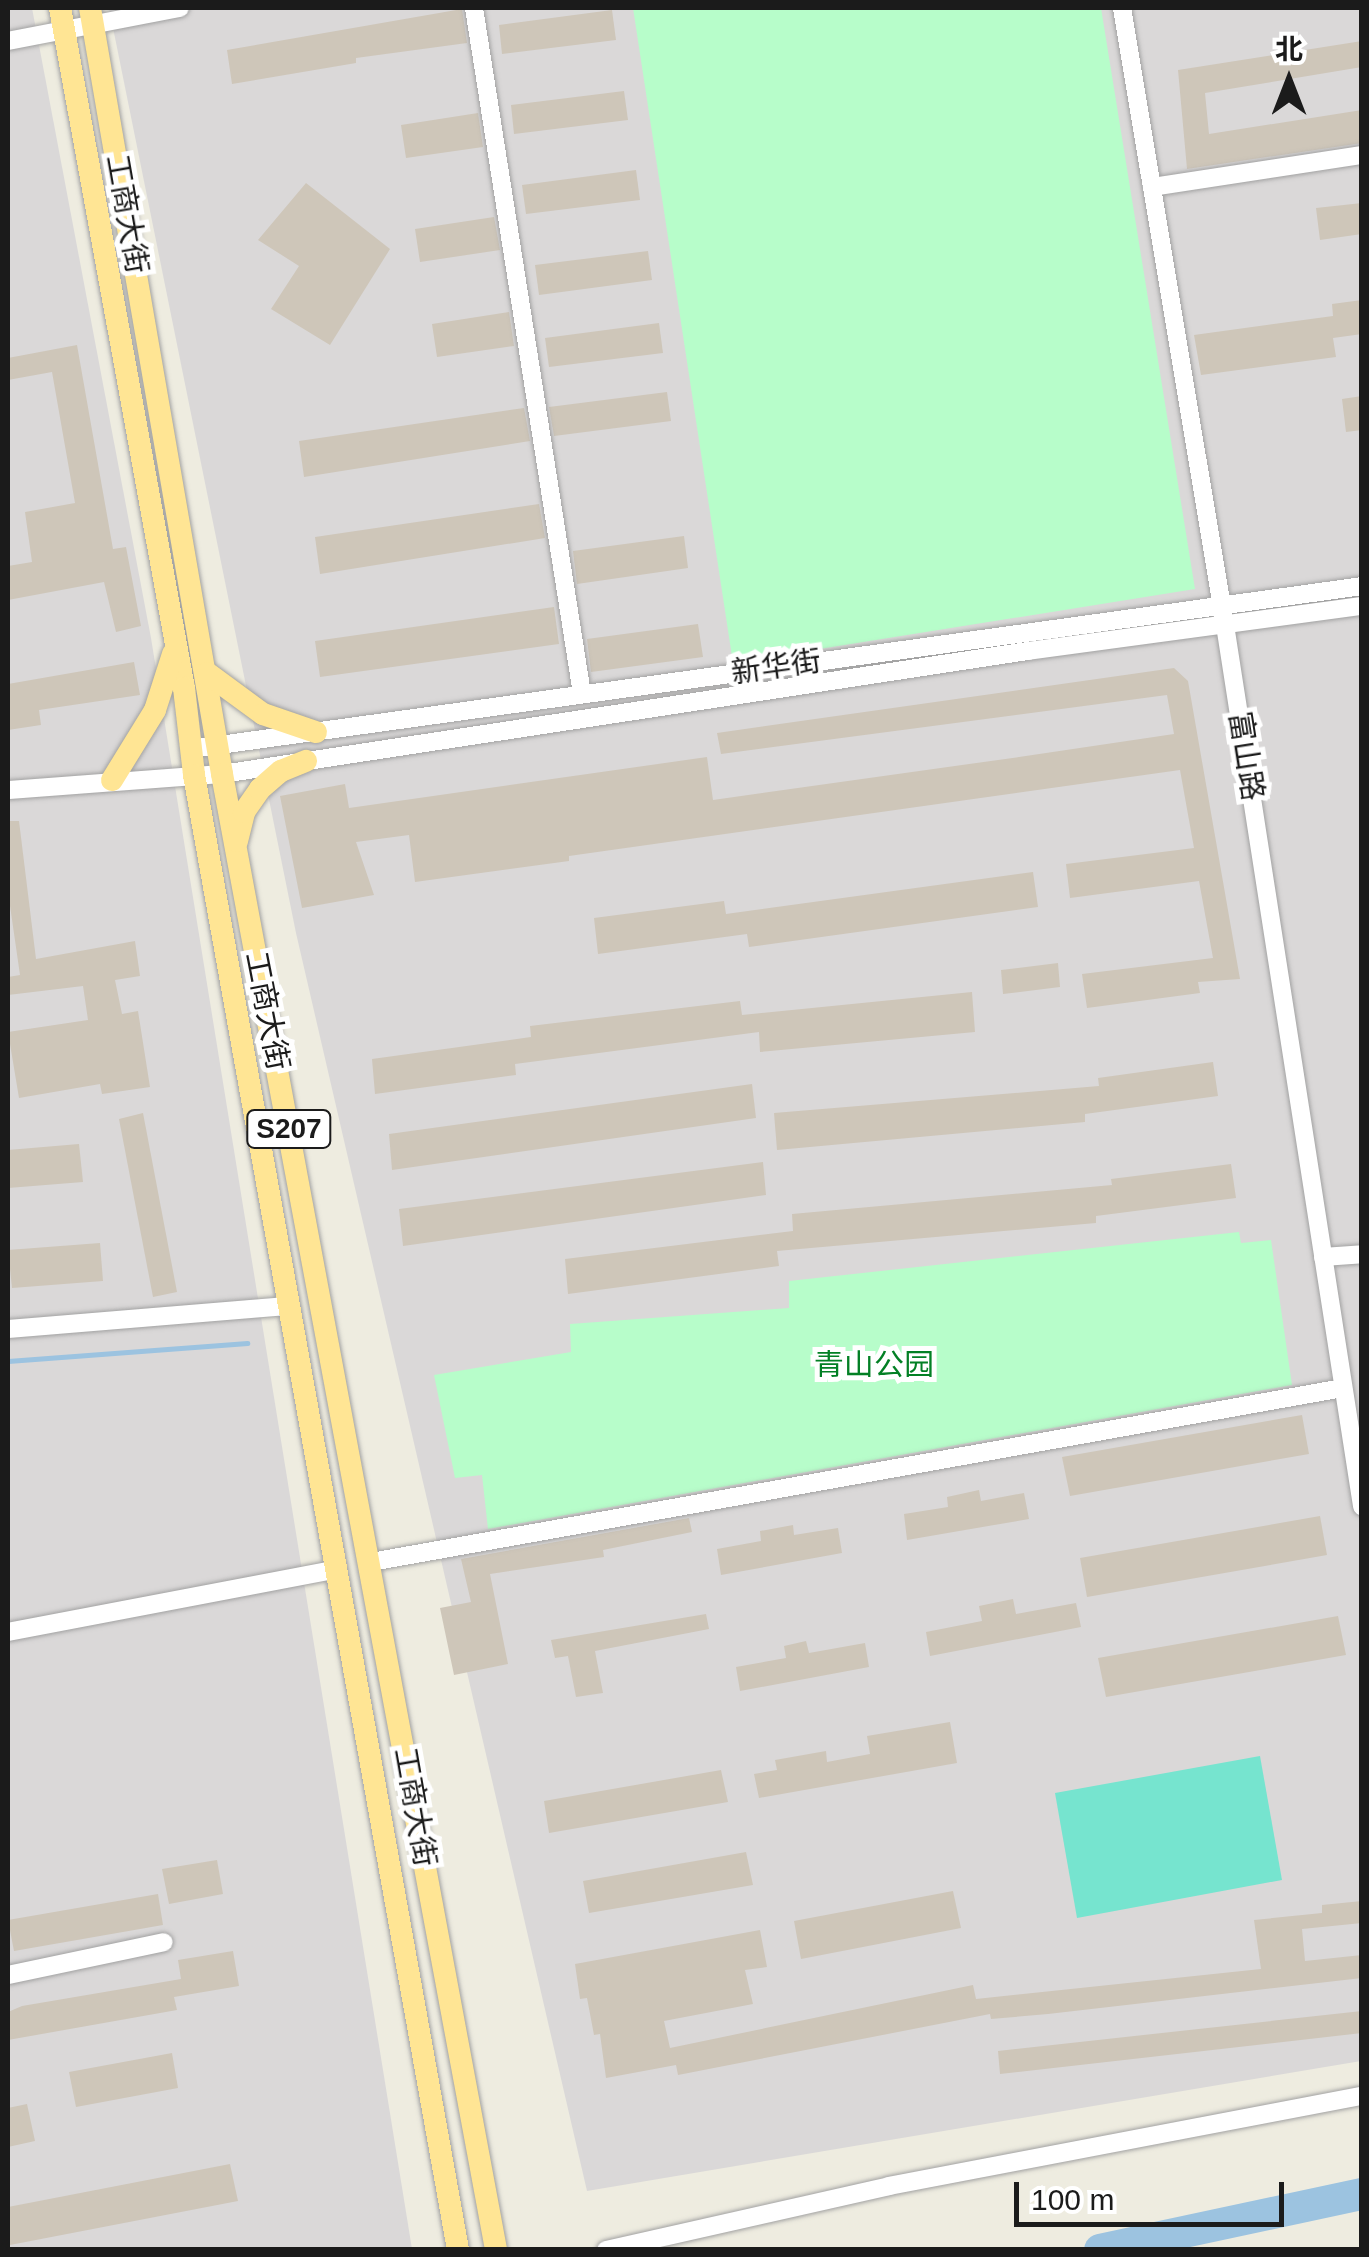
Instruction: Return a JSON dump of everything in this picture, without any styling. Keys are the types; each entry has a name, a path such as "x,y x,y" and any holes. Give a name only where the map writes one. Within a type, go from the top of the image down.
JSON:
{"main road":[{"name":"工商大街","path":"92,15 208,672 222,774 496,2250"},
{"name":"工商大街","path":"62,19 176,641 194,775 458,2250"},
{"path":"112,780 155,710 176,641"},
{"path":"208,672 263,714 316,732"},
{"path":"237,854 240,826 260,789 281,772 306,761"}],"street":[{"path":"8,42 62,19 180,8"},
{"path":"474,8 582,694"},
{"name":"富山路","path":"1122,8 1222,605 1362,1506"},
{"path":"1152,187 1362,154"},
{"name":"新华街","path":"190,749 1362,586"},
{"name":"新华街","path":"8,790 222,774 1362,606"},
{"path":"1323,1257 1362,1254"},
{"path":"8,1329 290,1306"},
{"path":"371,1562 1343,1388"},
{"path":"8,1632 334,1570"},
{"path":"8,1974 164,1942"},
{"path":"606,2250 889,2186 1362,2096"}],"shaded area":[{"path":"8,8 32,8 151,638 412,2249 8,2250"},
{"path":"109,8 1361,8 1361,2061 587,2191 296,933"},
{"path":"1260,1756 1282,1880 1077,1918 1055,1793"}],"green space":[{"path":"633,8 1101,8 1195,589 733,663"},
{"name":"青山公园","path":"1239,1232 1241,1243 1271,1240 1292,1385 488,1529 482,1475 455,1478 434,1375 571,1352 570,1324 789,1308 789,1281"}],"building":[{"path":"462,9 467,43 356,58 356,63 232,84 227,50"},
{"path":"612,10 616,40 502,54 499,25"},
{"path":"1362,41 1362,67 1205,93 1209,134 1362,110 1362,143 1187,169 1178,70"},
{"path":"624,91 628,120 514,134 511,105"},
{"path":"478,113 483,147 406,158 401,125"},
{"path":"636,170 640,200 526,214 522,185"},
{"path":"306,183 390,249 330,345 271,309 299,266 258,240"},
{"path":"1362,203 1362,234 1320,240 1316,208"},
{"path":"494,217 500,250 420,262 415,229"},
{"path":"648,251 652,280 539,295 535,265"},
{"path":"1362,300 1362,334 1333,338 1336,357 1201,375 1194,335 1333,316 1332,304"},
{"path":"509,312 514,346 437,357 432,324"},
{"path":"659,323 663,353 549,367 545,338"},
{"path":"77,345 113,549 126,547 141,626 116,632 104,582 8,600 8,566 32,562 25,512 75,503 52,372 8,380 8,358"},
{"path":"667,392 671,421 554,436 549,407"},
{"path":"1362,396 1362,430 1346,432 1342,399"},
{"path":"524,408 530,441 304,477 299,441"},
{"path":"539,504 545,538 320,574 315,537"},
{"path":"684,536 688,568 577,584 573,551"},
{"path":"554,607 559,644 320,677 315,641"},
{"path":"698,624 703,657 591,672 587,639"},
{"path":"134,662 140,695 39,710 41,725 8,730 8,684"},
{"path":"1174,668 1188,681 1240,979 1198,982 1200,993 1087,1008 1082,974 1213,958 1199,881 1070,898 1066,864 1194,848 1180,770 569,856 569,861 415,882 409,835 356,842 374,895 302,908 280,796 345,784 349,808 707,757 713,800 1019,757 1174,734 1167,695 721,754 717,733"},
{"path":"8,821 19,821 36,959 135,941 140,976 115,980 122,1014 138,1011 150,1087 102,1094 100,1084 19,1098 8,1032 88,1020 83,986 8,995 8,977 20,975 8,892"},
{"path":"1033,872 1038,907 749,947 747,934 598,954 594,918 724,901 726,914"},
{"path":"1058,963 1060,987 1003,994 1001,970"},
{"path":"972,992 975,1032 760,1052 759,1032 515,1064 516,1075 375,1094 372,1059 531,1037 530,1026 740,1001 742,1015"},
{"path":"1213,1062 1218,1096 1085,1114 1085,1122 777,1150 774,1113 1099,1086 1098,1078"},
{"path":"752,1084 756,1118 392,1170 389,1134"},
{"path":"143,1113 177,1292 153,1297 119,1119"},
{"path":"79,1144 83,1182 8,1188 8,1150"},
{"path":"763,1162 766,1195 403,1246 399,1209"},
{"path":"1231,1164 1236,1198 1096,1216 1096,1223 777,1251 779,1266 568,1294 565,1259 793,1231 792,1214 1112,1185 1111,1179"},
{"path":"100,1243 103,1281 12,1288 8,1250"},
{"path":"1302,1415 1309,1454 1070,1496 1062,1457"},
{"path":"979,1490 981,1501 1024,1493 1029,1519 907,1540 904,1514 948,1507 947,1497"},
{"path":"1320,1516 1327,1555 1087,1597 1080,1558"},
{"path":"689,1518 692,1532 603,1550 604,1557 490,1574 508,1664 454,1675 440,1608 471,1602 461,1559"},
{"path":"793,1525 794,1535 838,1528 842,1553 721,1575 717,1549 761,1541 760,1531"},
{"path":"1013,1599 1016,1614 1076,1603 1081,1627 930,1656 926,1632 982,1621 979,1606"},
{"path":"706,1614 709,1629 595,1651 603,1693 576,1697 568,1656 555,1658 551,1640"},
{"path":"1338,1616 1346,1655 1106,1697 1098,1658"},
{"path":"806,1641 809,1653 865,1643 869,1667 740,1691 736,1667 786,1658 784,1646"},
{"path":"950,1722 957,1763 759,1798 754,1774 777,1770 775,1760 826,1751 827,1762 870,1754 867,1736"},
{"path":"721,1770 728,1802 549,1833 544,1801"},
{"path":"746,1852 753,1885 589,1913 583,1881"},
{"path":"217,1860 223,1894 169,1904 162,1869"},
{"path":"953,1891 961,1928 801,1959 794,1921"},
{"path":"158,1894 163,1925 14,1951 8,1920"},
{"path":"1362,1901 1362,1923 1302,1929 1305,1961 1362,1955 1362,1978 1048,2014 991,2019 990,2014 678,2075 676,2065 606,2078 600,2034 594,2035 587,1998 580,1999 575,1964 760,1930 767,1967 745,1970 753,2004 664,2021 670,2048 973,1985 976,1999 1261,1969 1254,1920 1322,1913 1322,1905"},
{"path":"233,1951 239,1986 174,1997 177,2010 8,2040 8,2012 22,2006 181,1979 178,1960"},
{"path":"1362,2011 1362,2033 1000,2074 998,2051"},
{"path":"172,2053 178,2088 76,2107 69,2072"},
{"path":"27,2104 35,2141 8,2147 8,2108"},
{"path":"230,2164 238,2201 10,2245 8,2207"}],"waterway":[{"path":"8,1361 247,1343"},
{"path":"1100,2250 1362,2194"}]}
